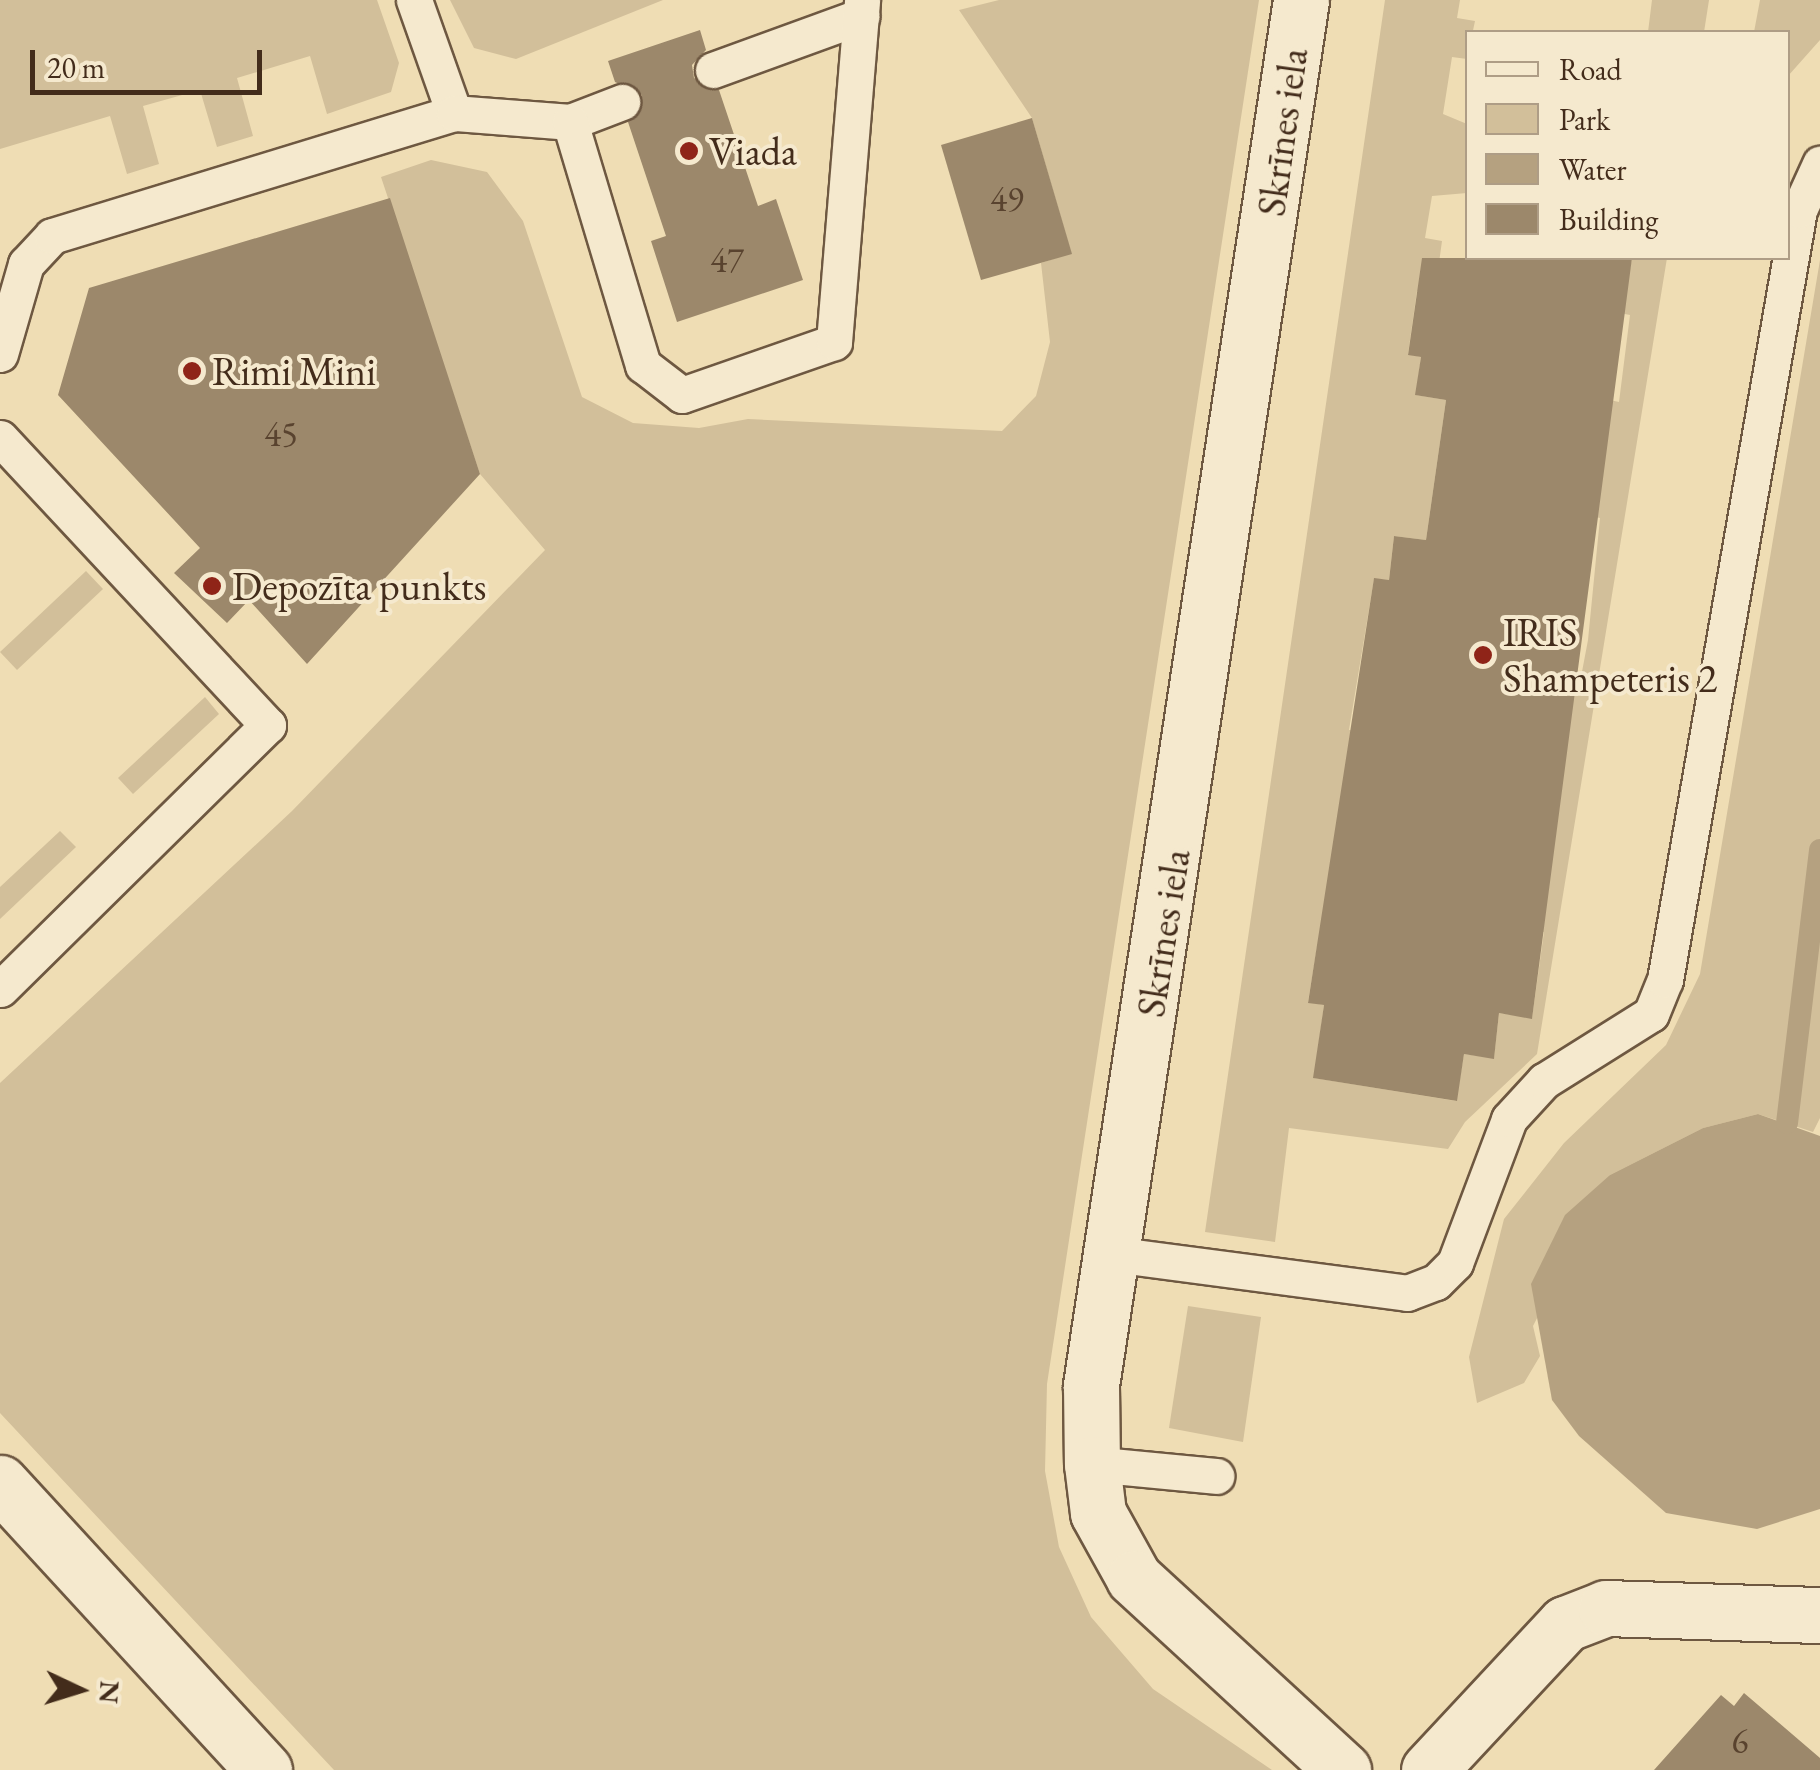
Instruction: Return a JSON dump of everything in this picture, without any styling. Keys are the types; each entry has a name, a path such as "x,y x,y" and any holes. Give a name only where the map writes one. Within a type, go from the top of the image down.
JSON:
{"street":[{"name":"Skrīnes iela","path":"1301,0 1091,1386 1092,1464 1098,1514 1134,1578 1342,1770"},
{"path":"0,1484 264,1770"},
{"path":"1429,1770 1578,1619 1606,1608 1820,1615"}],"lane":[{"path":"414,0 454,113"},
{"path":"570,122 642,366 682,395 834,342 861,8 713,70"},
{"path":"0,354 26,264 52,236 454,113 570,122 622,102"},
{"path":"1112,1254 1407,1293 1436,1282 1455,1263 1509,1119 1544,1081 1652,1014 1666,980 1799,210 1820,164"},
{"path":"0,438 268,725 0,988"},
{"path":"1092,1464 1216,1476"}],"green space":[{"path":"0,0 377,0 399,63 391,92 327,114 310,56 237,78 253,136 217,147 200,90 143,106 159,164 127,174 110,116 0,149"},
{"path":"450,0 663,0 516,59 474,48"},
{"path":"999,0 1259,0 1047,1384 1045,1471 1059,1547 1091,1617 1153,1689 1272,1770 334,1770 0,1413 0,1083 292,811 545,550 480,474 381,177 431,160 487,172 523,221 582,397 633,423 699,428 748,419 1002,431 1036,396 1050,342 1041,263 1071,253 1032,118 959,10"},
{"path":"1385,0 1460,0 1457,18 1475,21 1473,30 1465,30 1465,59 1452,57 1443,114 1465,123 1465,193 1432,196 1425,238 1442,241 1435,292 1417,291 1408,354 1421,357 1416,395 1446,400 1426,540 1394,536 1389,580 1374,579 1349,730 1371,732 1317,947 1308,1002 1324,1005 1314,1078 1456,1101 1464,1054 1494,1058 1499,1013 1532,1018 1544,932 1500,924 1539,671 1581,677 1588,640 1600,518 1570,511 1610,400 1619,402 1630,315 1593,308 1627,285 1632,260 1667,260 1537,1054 1465,1122 1448,1149 1289,1128 1275,1242 1205,1232"},
{"path":"1652,0 1709,0 1704,30 1648,30"},
{"path":"1760,0 1820,0 1820,40 1790,74 1790,30 1754,30"},
{"path":"1820,260 1820,1118 1813,1132 1758,1114 1703,1128 1610,1175 1533,1326 1540,1356 1524,1383 1477,1403 1469,1357 1504,1219 1564,1143 1666,1045 1700,974"},
{"path":"86,571 103,589 17,670 0,652"},
{"path":"205,697 219,714 133,794 118,778"},
{"path":"60,831 76,847 0,919 0,887"},
{"path":"1188,1306 1261,1317 1243,1442 1169,1428"}],"water":[{"path":"1758,1114 1820,1136 1820,1509 1757,1529 1666,1513 1579,1436 1552,1400 1531,1284 1565,1215 1610,1175 1703,1128"}],"building":[{"path":"700,30 706,50 692,65 694,78 719,90 758,206 776,199 803,280 677,322 651,241 666,236 628,122 642,95 615,82 608,61"},
{"path":"1032,118 1072,254 981,280 941,145"},
{"path":"390,198 480,474 307,664 249,600 227,623 174,573 200,548 58,395 89,288"},
{"name":"IRIS Shampeteris 2","path":"1422,258 1632,260 1532,1019 1499,1013 1494,1059 1464,1054 1457,1101 1313,1078 1324,1005 1308,1003 1374,578 1389,580 1394,536 1426,540 1446,400 1415,395 1421,357 1408,355"},
{"path":"1744,1693 1820,1758 1820,1770 1654,1770 1721,1695 1734,1706"}],"waterway":[{"path":"1787,1123 1820,850"}],"place":[{"name":"Viada","path":"689,151"},
{"name":"Rimi Mini","path":"192,371"},
{"name":"Depozīta punkts","path":"212,586"},
{"name":"IRIS Shampeteris 2","path":"1483,655"}]}
